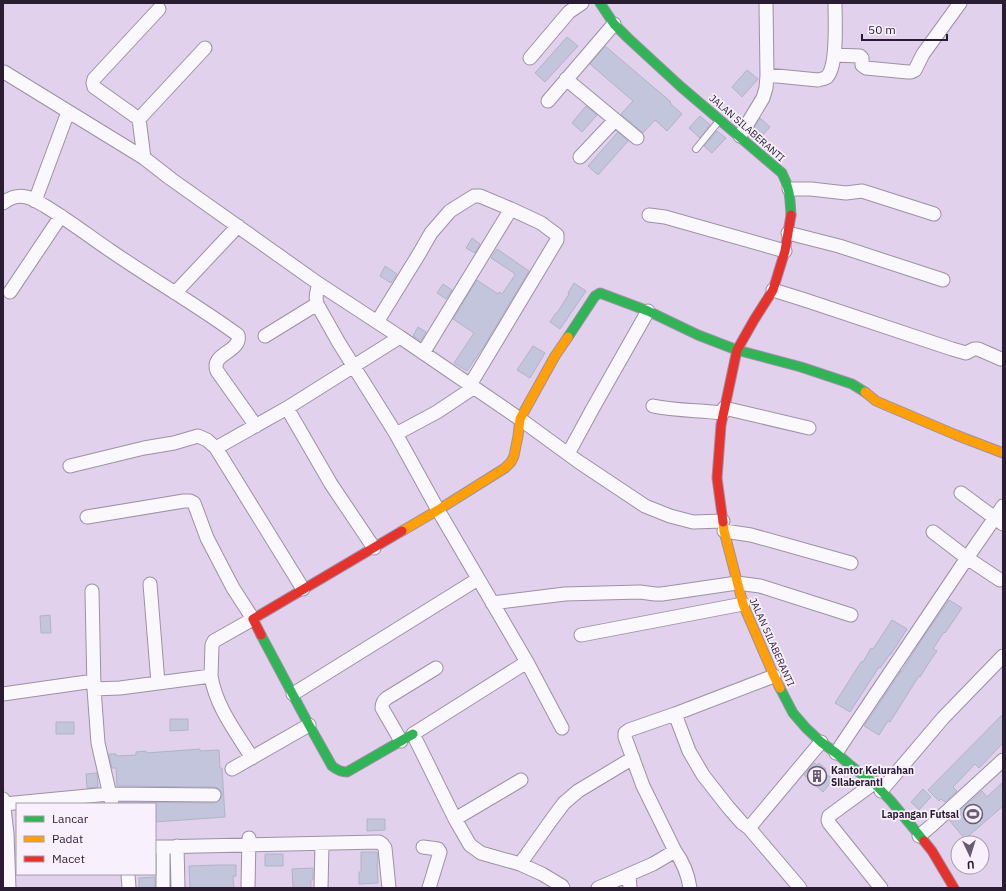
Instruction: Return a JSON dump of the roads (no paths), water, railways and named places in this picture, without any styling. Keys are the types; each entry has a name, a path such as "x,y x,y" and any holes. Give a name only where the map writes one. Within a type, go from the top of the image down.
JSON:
{"street":[{"path":"530,58 569,12 582,3"},
{"name":"JALAN SILABERANTI","path":"600,3 614,24 628,38 680,86 782,173 786,180 789,189 790,217 785,251 773,290 737,350 721,425 717,478 724,526 737,583 742,604 774,676 793,713 821,742 878,787 892,801 932,851 954,888"},
{"path":"740,136 763,98 766,88 766,3"},
{"path":"767,75 818,80 826,78 830,72 834,55 835,3"},
{"path":"834,55 860,56 862,58 862,66 866,68 908,72 913,71 922,54 960,3"},
{"path":"144,158 138,120 94,87 93,83 94,79 159,10"},
{"path":"548,101 614,24"},
{"path":"138,120 205,48"},
{"path":"4,72 144,158 171,179 319,284 472,386 645,506 670,516 693,522 724,526 851,563"},
{"path":"566,79 637,138"},
{"path":"35,201 68,112"},
{"path":"580,157 615,120"},
{"path":"789,189 811,189 846,193 862,192 934,214"},
{"path":"376,322 431,233 450,211 474,196 480,196 541,223 557,235 557,240 472,386 442,409 396,434"},
{"path":"3,203 15,197 26,197 35,201 61,216 112,252 213,317 238,335 238,344 217,361 215,366 256,426"},
{"path":"423,353 511,209"},
{"path":"649,215 665,217 785,251"},
{"path":"10,292 61,216"},
{"path":"175,293 238,226"},
{"path":"788,233 839,246 943,280"},
{"path":"319,284 317,291 317,304 339,343 396,434 438,510 527,662 562,728"},
{"path":"773,290 952,349 966,353 974,349 978,349 1003,359"},
{"path":"252,758 222,710 214,692 211,676 212,645 214,641 438,510 505,468 514,456 520,419 555,356 595,296 600,293 648,311 698,335 737,350 801,367 852,384 876,401 1003,453"},
{"path":"264,336 317,304"},
{"path":"568,454 648,311"},
{"path":"216,448 287,408 400,338"},
{"path":"653,406 702,411 724,411 809,428"},
{"path":"287,408 331,484 374,548"},
{"path":"70,466 144,448 174,443 198,436 207,440 216,448 303,589"},
{"path":"961,493 999,521"},
{"path":"87,518 184,501 194,503 207,538 234,588 253,619 332,766 343,772 347,772 413,734 527,662"},
{"path":"836,753 967,558 999,521 1003,506"},
{"path":"933,532 967,558 1000,580"},
{"path":"293,694 478,579"},
{"path":"492,603 565,594 640,592 662,594 737,583 760,586 851,615"},
{"path":"150,584 158,683"},
{"path":"92,591 94,685 98,743 111,799"},
{"path":"581,635 742,604"},
{"path":"881,888 829,823 829,816 878,787 1003,656"},
{"path":"401,741 382,708 382,704 387,698 436,668"},
{"path":"3,694 94,685 111,689 211,676"},
{"path":"690,888 686,870 681,859 675,851 643,786 624,736 625,733 629,730 774,676"},
{"path":"675,714 690,751 703,776 728,807 749,828 800,888"},
{"path":"232,769 310,726"},
{"path":"413,734 455,819 470,845 481,853 520,864 542,874 563,888"},
{"path":"749,828 821,742"},
{"path":"520,864 564,803 578,791 633,758"},
{"path":"919,836 1003,760"},
{"path":"455,819 520,780"},
{"path":"9,888 9,838 3,801 214,795"},
{"path":"248,888 249,841"},
{"path":"163,888 159,847 249,841 322,844 379,842 385,848 389,888"},
{"path":"321,888 322,844"},
{"path":"177,846 178,888"},
{"path":"422,846 438,849 440,852 429,888"},
{"path":"598,888 629,882 653,864 675,851"},
{"path":"128,875 129,888"}],"lane":[{"path":"696,149 720,120"}],"place":[{"name":"Kantor Kelurahan Silaberanti","path":"817,776"},
{"name":"Lapangan Futsal","path":"973,814"}]}
